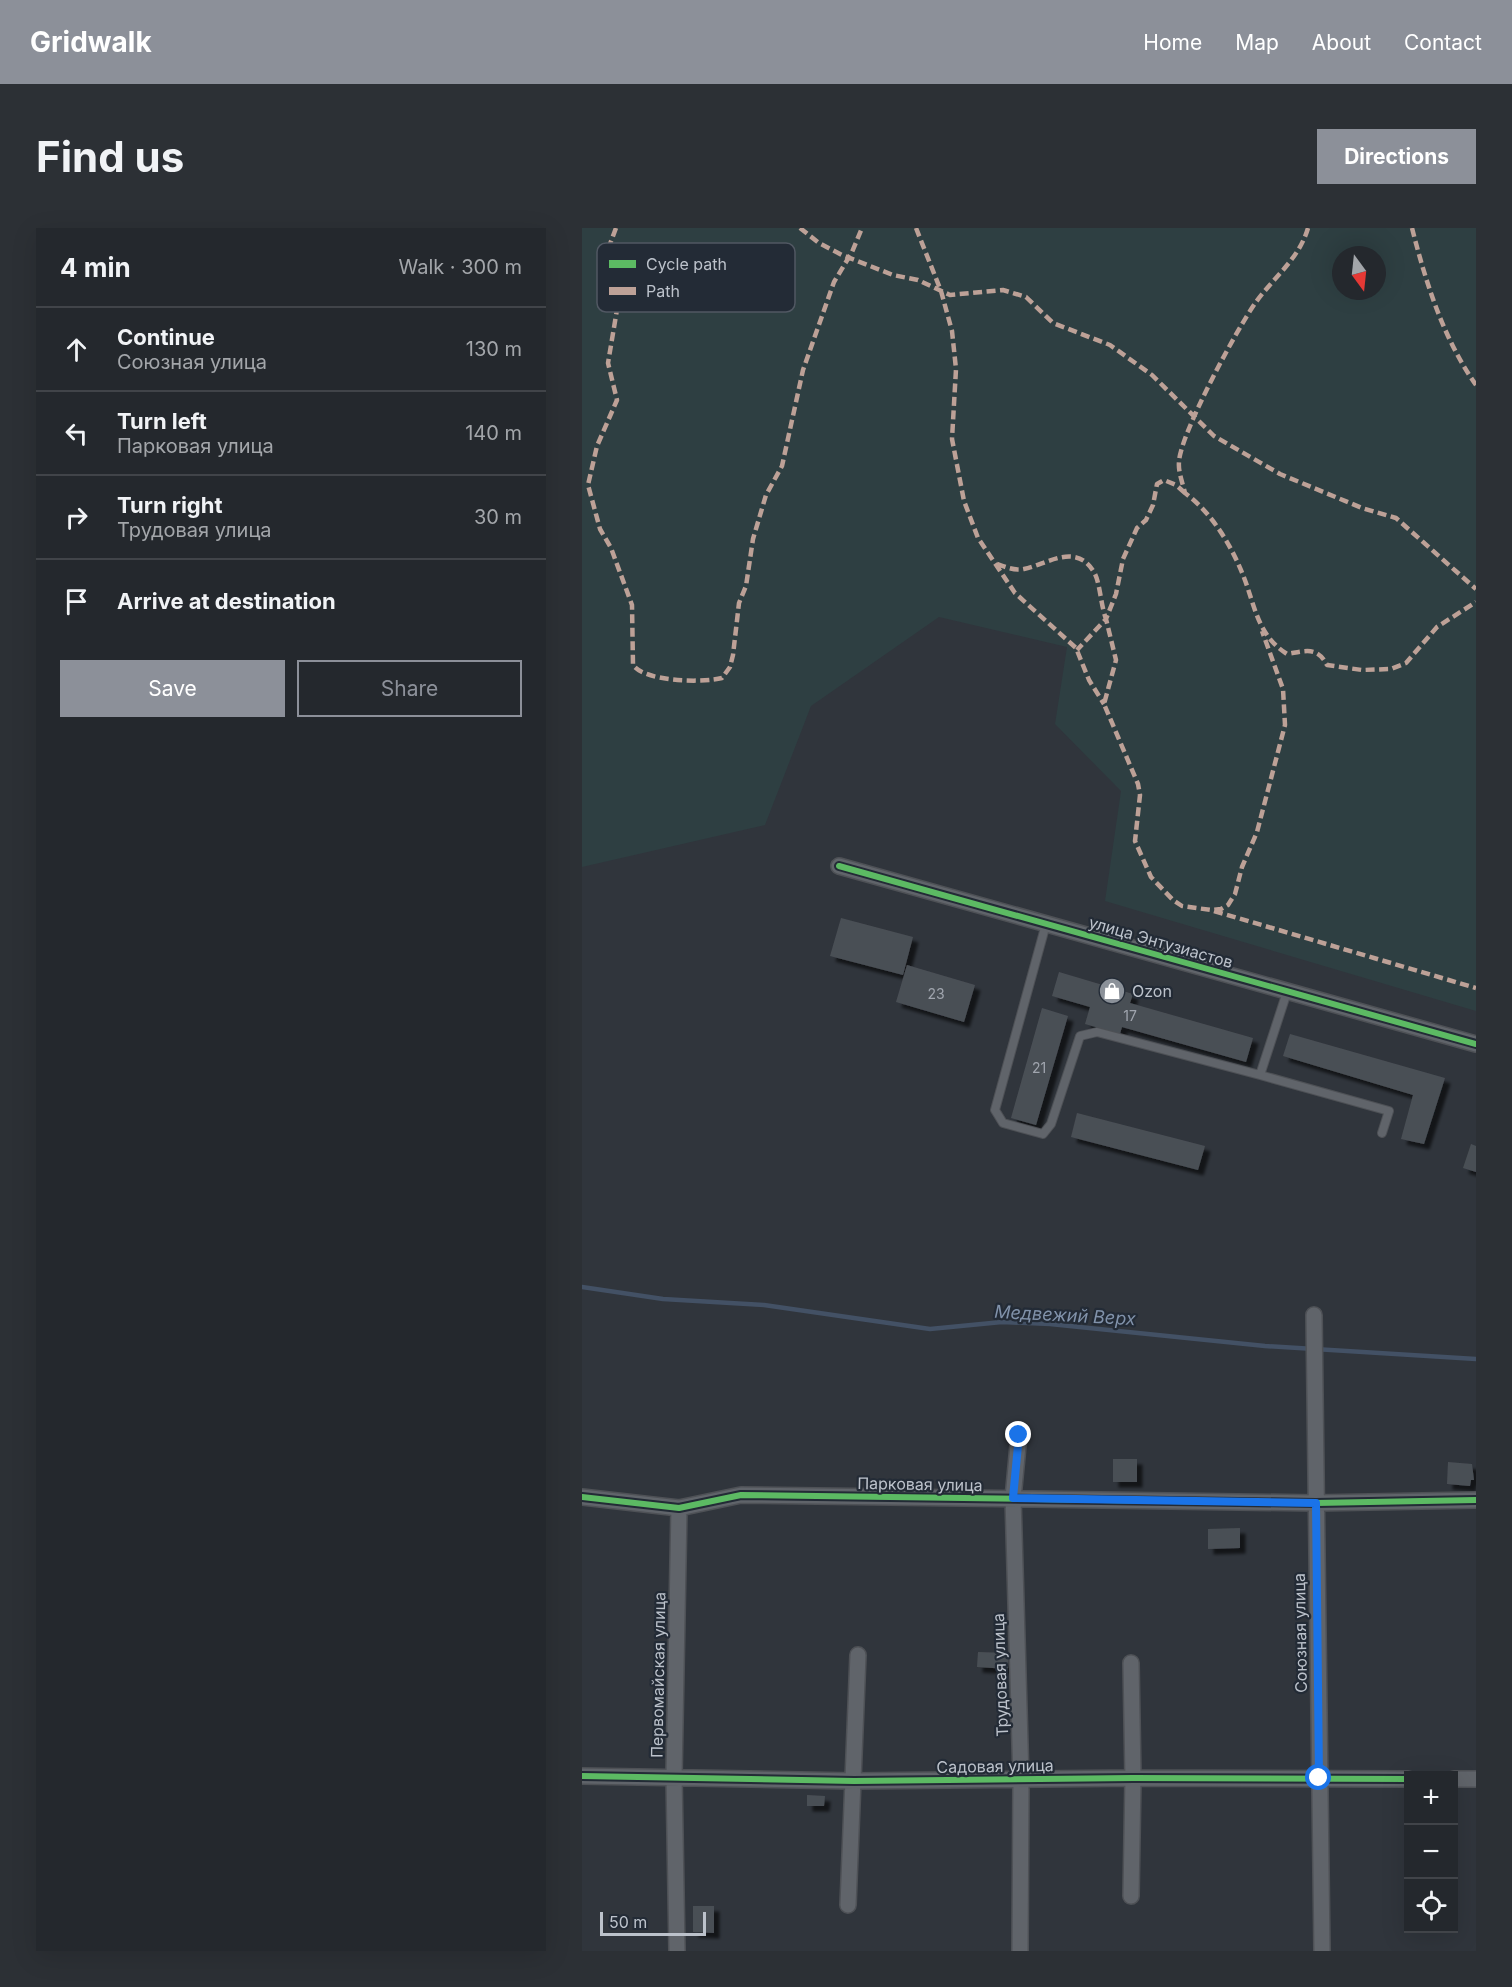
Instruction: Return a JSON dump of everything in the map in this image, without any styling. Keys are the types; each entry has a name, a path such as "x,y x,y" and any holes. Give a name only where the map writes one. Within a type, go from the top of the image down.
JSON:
{"street":[{"name":"улица Энтузиастов","path":"839,866 1476,1044"},
{"name":"Союзная улица","path":"1314,1315 1322,1951"},
{"name":"Трудовая улица","path":"1019,1435 1013,1498 1021,1780 1020,1951"},
{"name":"Парковая улица","path":"582,1497 678,1508 741,1495 1316,1503 1476,1500"},
{"name":"Первомайская улица","path":"677,1951 674,1776 678,1508"},
{"path":"848,1905 858,1655"},
{"path":"1131,1663 1133,1778 1131,1896"},
{"name":"Садовая улица","path":"582,1776 854,1781 1133,1778 1404,1779"},
{"path":"1458,1779 1476,1779"}],"lane":[{"path":"1046,924 995,1110 1003,1123 1043,1134 1051,1124 1080,1036 1097,1032 1389,1111 1382,1133"},
{"path":"1260,1075 1287,992"}],"shaded area":[{"path":"582,228 1476,228 1476,1011 1105,901 1121,791 1055,724 1067,647 939,617 811,706 765,825 582,867"}],"building":[{"path":"841,918 913,937 903,975 830,956"},
{"path":"907,965 975,985 964,1022 896,1002"},
{"path":"1059,972 1133,994 1130,1003 1253,1038 1246,1062 1122,1027 1120,1034 1085,1024 1090,1007 1052,996"},
{"path":"1042,1008 1068,1016 1036,1125 1011,1118"},
{"path":"1290,1034 1445,1078 1424,1144 1401,1139 1413,1095 1283,1056"},
{"path":"1077,1113 1205,1146 1198,1170 1071,1137"},
{"path":"1471,1144 1476,1146 1476,1172 1463,1168"},
{"path":"1113,1459 1137,1459 1137,1482 1113,1482"},
{"path":"1448,1462 1472,1464 1474,1480 1471,1480 1470,1486 1447,1484"},
{"path":"1240,1528 1240,1548 1208,1549 1208,1529"},
{"path":"978,1652 1009,1653 1008,1669 977,1667"},
{"path":"807,1795 825,1796 824,1806 807,1806"},
{"path":"693,1906 714,1906 714,1933 693,1932"}],"waterway":[{"name":"Медвежий Верх","path":"582,1287 663,1299 764,1305 930,1329 1002,1322 1050,1324 1265,1346 1476,1359"}],"marked path":[{"path":"610,243 616,228"},
{"path":"800,228 819,243 842,255 893,275 918,280 950,295 1003,290 1026,297 1053,323 1110,345 1152,375 1214,436 1280,474 1362,508 1396,518 1476,589"},
{"path":"617,312 608,363 617,400 597,446 588,485 600,529 611,548 632,605 633,665 639,671 661,678 689,681 722,678 730,667 733,655 739,603 746,586 753,539 766,495 782,466 803,370 834,282 852,252 862,228"},
{"path":"916,228 941,291 952,331 956,369 952,439 964,501 978,538 1015,593 1076,648 1089,680 1104,704"},
{"path":"1308,228 1299,249 1248,315 1199,406 1182,448 1179,462 1185,493 1204,510 1220,530 1238,564 1263,629 1269,638 1287,654 1310,651 1319,655 1327,665 1362,670 1391,669 1406,663 1437,627 1476,602"},
{"path":"1412,228 1437,310 1454,348 1476,385"},
{"path":"1185,493 1176,485 1164,480 1157,484 1153,505 1146,520 1137,528 1123,559 1116,594 1106,619 1116,660 1104,704 1138,784 1140,795 1135,841 1151,877 1182,906 1211,910 1221,909 1228,905 1235,894 1242,867 1257,832 1285,725 1283,689 1262,631"},
{"path":"997,564 1020,569 1062,557 1080,559 1088,564 1097,578 1106,619 1077,650"},
{"path":"1214,911 1476,988"}],"cycle path":[{"path":"839,866 1476,1044"},
{"path":"582,1497 679,1508 741,1495 1316,1503 1476,1500"},
{"path":"582,1776 854,1781 1133,1778 1404,1779"}],"place":[{"name":"Ozon","path":"1112,991"}],"route":[{"path":"1019,1435 1013,1498 1316,1503 1319,1778"}]}
